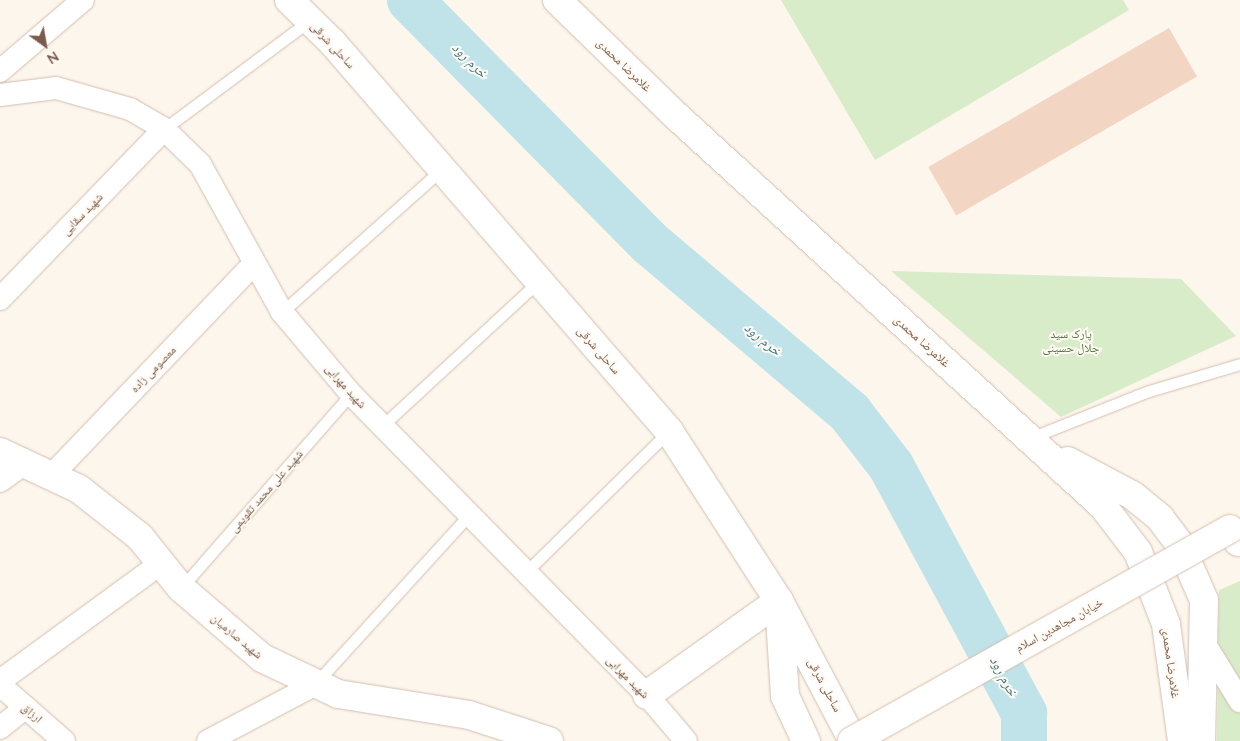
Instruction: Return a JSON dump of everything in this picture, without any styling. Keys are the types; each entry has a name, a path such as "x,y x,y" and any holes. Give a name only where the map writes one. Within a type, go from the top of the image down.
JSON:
{"main road":[{"name":"ساحلی شرقی","path":"289,0 310,20 442,169 669,430 779,601 852,741"},
{"name":"غلامرضا محمدی","path":"557,0 673,113 1102,506 1138,552 1166,624 1182,741"},
{"path":"1028,438 1132,495 1160,518 1179,543 1204,600 1206,646 1201,741"},
{"name":"شهید صارمیان","path":"0,452 53,474 140,537 181,588 262,658 314,685 338,694 470,715 549,741"},
{"name":"خیابان مجاهدین اسلام","path":"852,741 1237,534"},
{"name":"خیابان مجاهدین اسلام","path":"888,741 1237,534"},
{"path":"647,696 779,601"},
{"path":"779,601 786,696 806,741"}],"street":[{"path":"0,72 83,0"},
{"name":"شهید مهرابی","path":"0,95 56,88 130,109 164,128 200,164 253,265 282,312 351,394 524,574 647,696 686,741"},
{"name":"شهید سقایی","path":"0,299 164,128"},
{"name":"معصومی زاده","path":"53,474 253,265"},
{"path":"0,481 25,463"},
{"path":"0,681 161,563"},
{"path":"1206,646 1240,700"},
{"name":"ارزاق","path":"0,685 64,741"},
{"path":"208,741 314,685"},
{"path":"0,728 26,707"}],"lane":[{"path":"164,128 310,20"},
{"path":"282,312 442,169"},
{"path":"382,425 539,281"},
{"path":"1028,438 1149,391 1240,364"},
{"name":"شهید علی محمد تقویمی","path":"181,588 351,394"},
{"path":"524,574 669,430"},
{"path":"314,685 468,516"}],"green space":[{"path":"781,0 1123,0 1129,10 875,160"},
{"name":"پارک سید جلال حسینی","path":"891,271 1181,279 1236,336 1061,417"},
{"path":"1240,581 1240,741 1217,741 1219,590"}],"building":[{"path":"1169,28 1197,76 956,215 928,167"}],"waterway":[{"name":"خرم رود","path":"410,0 651,244 850,413 891,466 1024,713 1024,741"}]}
